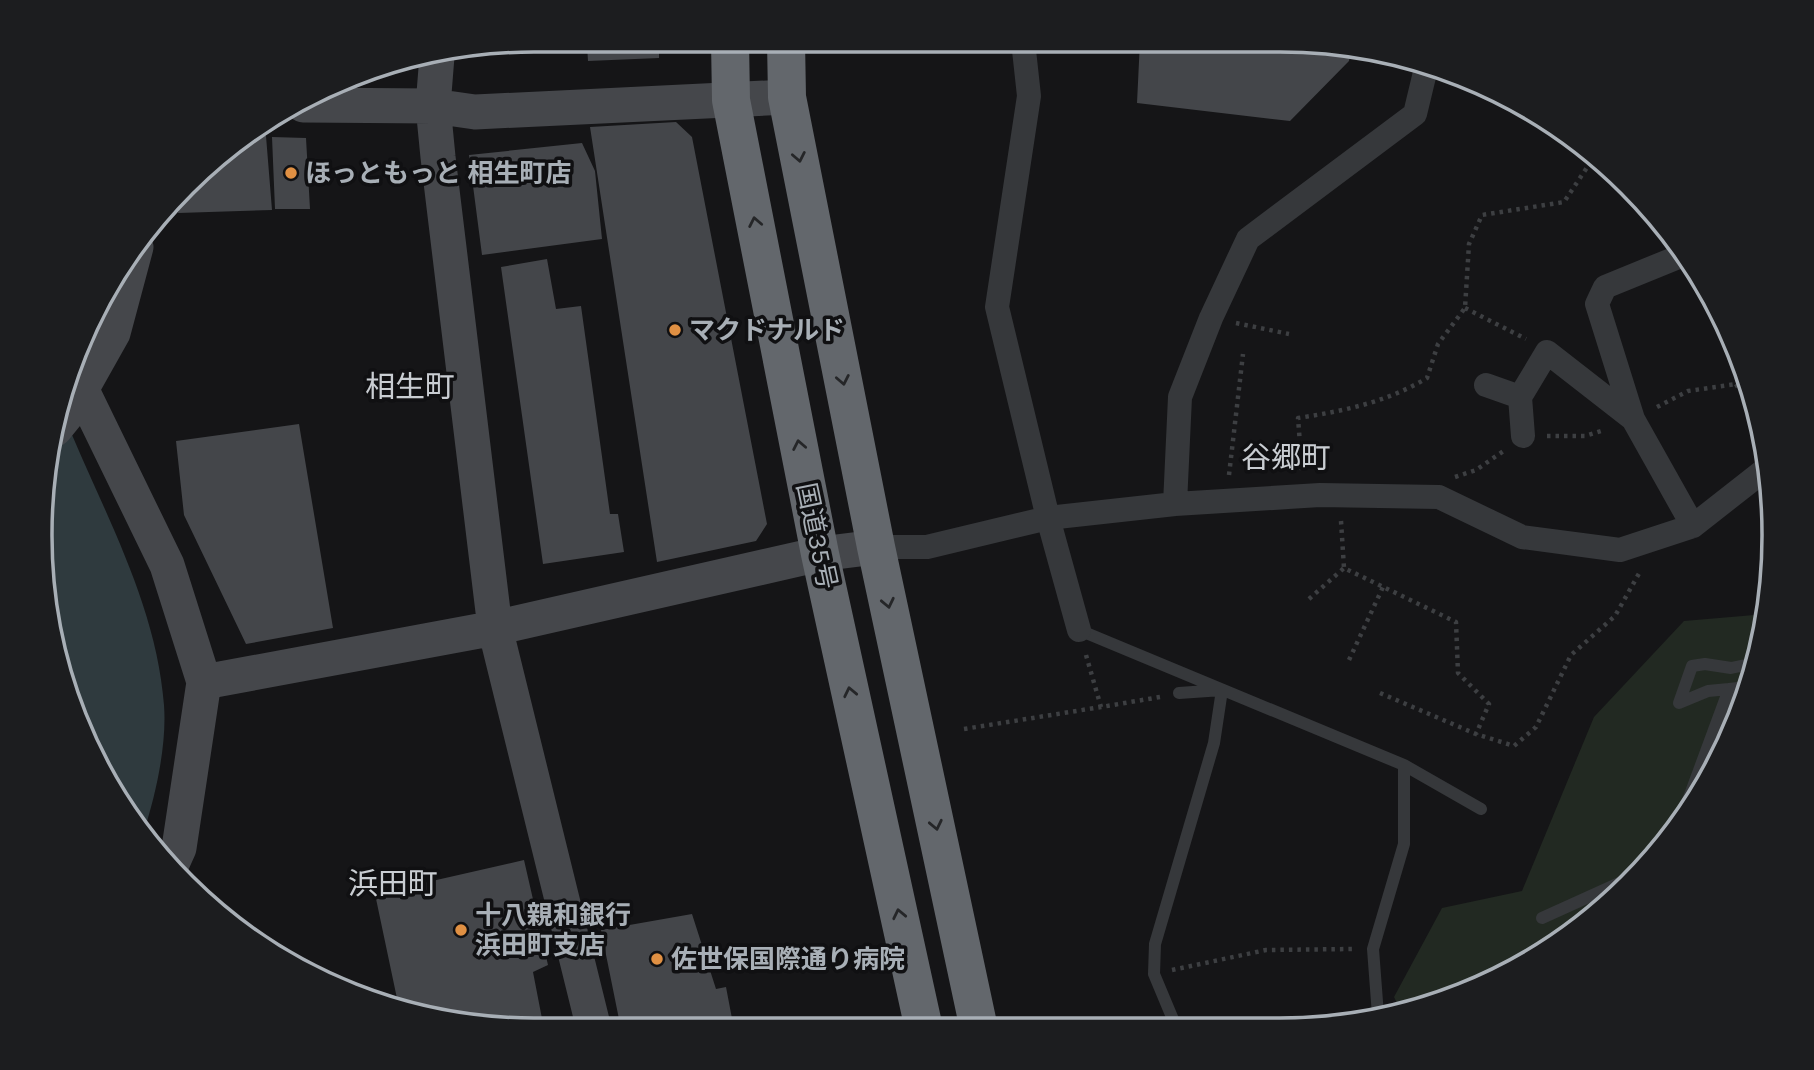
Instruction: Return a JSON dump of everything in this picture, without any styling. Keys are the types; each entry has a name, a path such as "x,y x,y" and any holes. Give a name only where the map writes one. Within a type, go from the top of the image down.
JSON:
{"highway":[{"name":"国道35号","path":"730,52 732,100 820,554 922,1018"},
{"path":"786,52 788,97 876,547 977,1018"}],"street":[{"path":"1024,52 1029,96 997,307 1048,518 1079,630"},
{"path":"436,63 433,106 495,628 591,1018"},
{"path":"1175,504 1180,397 1211,318 1248,239 1415,114 1424,75"},
{"path":"316,105 433,106 475,112 788,97"},
{"path":"1674,259 1605,287 1597,304 1633,419 1693,526"},
{"path":"74,393 113,333 128,276"},
{"path":"1523,436 1520,397 1548,352 1633,419"},
{"path":"1486,385 1520,397"},
{"path":"71,404 167,565 204,682 175,856"},
{"path":"204,682 495,628 820,554 876,547 926,547 1048,518 1175,504 1304,496 1439,497 1522,537 1620,550 1693,526 1757,476"}],"lane":[{"path":"1079,630 1404,765 1481,809"},
{"path":"1737,688 1708,691 1679,703 1692,666 1705,664 1731,668 1743,665"},
{"path":"1696,777 1728,689"},
{"path":"1179,693 1222,690"},
{"path":"1172,1018 1154,974 1155,944 1214,743 1222,690"},
{"path":"1377,1007 1373,949 1404,844 1404,765"},
{"path":"1542,918 1607,889"}],"path":[{"path":"1304,496 1298,418 1338,412 1398,395 1427,378 1438,344 1465,308 1469,244 1482,215 1564,202 1589,165"},
{"path":"1465,308 1548,352"},
{"path":"1211,318 1289,334"},
{"path":"1227,501 1243,354"},
{"path":"1633,419 1688,391 1736,384 1738,388"},
{"path":"1340,496 1344,568"},
{"path":"1380,693 1476,734 1514,746 1536,727 1570,655 1615,616 1642,569 1653,564"},
{"path":"1344,568 1455,622 1458,673 1489,704 1476,734"},
{"path":"1309,599 1344,568"},
{"path":"1349,660 1383,587"},
{"path":"1079,630 1101,707"},
{"path":"964,729 1179,693"},
{"path":"1154,974 1266,950 1373,949"}],"shaded area":[{"path":"66,421 123,551 150,626 159,665 164,705 164,736 147,822 102,748 89,720 69,660 57,598 52,535 57,472"},
{"path":"1754,615 1745,660 1725,720 1697,776 1662,829 1597,898 1547,936 1464,981 1397,1003 1394,997 1442,908 1522,891 1594,717 1684,621"}],"building":[{"path":"587,52 659,52 659,58 588,61"},
{"path":"1139,52 1279,52 1349,58 1290,121 1137,103"},
{"name":"マクドナルド","path":"676,122 692,137 767,524 756,541 657,562 590,127"},
{"path":"266,136 272,210 178,213 217,172"},
{"name":"ほっともっと 相生町店","path":"272,137 306,138 310,209 275,209"},
{"path":"582,143 595,171 602,239 482,255 469,155"},
{"path":"547,259 556,309 581,306 610,514 618,514 624,552 543,564 501,267"},
{"path":"299,424 333,628 246,644 184,515 176,441"},
{"name":"十八親和銀行 浜田町支店","path":"524,860 548,965 533,972 542,1018 472,1013 397,997 375,894"},
{"name":"佐世保国際通り病院","path":"692,914 716,989 726,987 732,1018 619,1018 601,930"}],"place":[{"name":"ほっともっと 相生町店","path":"291,173"},
{"name":"マクドナルド","path":"675,330"},
{"name":"十八親和銀行 浜田町支店","path":"461,930"},
{"name":"佐世保国際通り病院","path":"657,959"}],"district":[{"name":"相生町","path":"410,387"},
{"name":"谷郷町","path":"1286,458"},
{"name":"浜田町","path":"393,884"}]}
